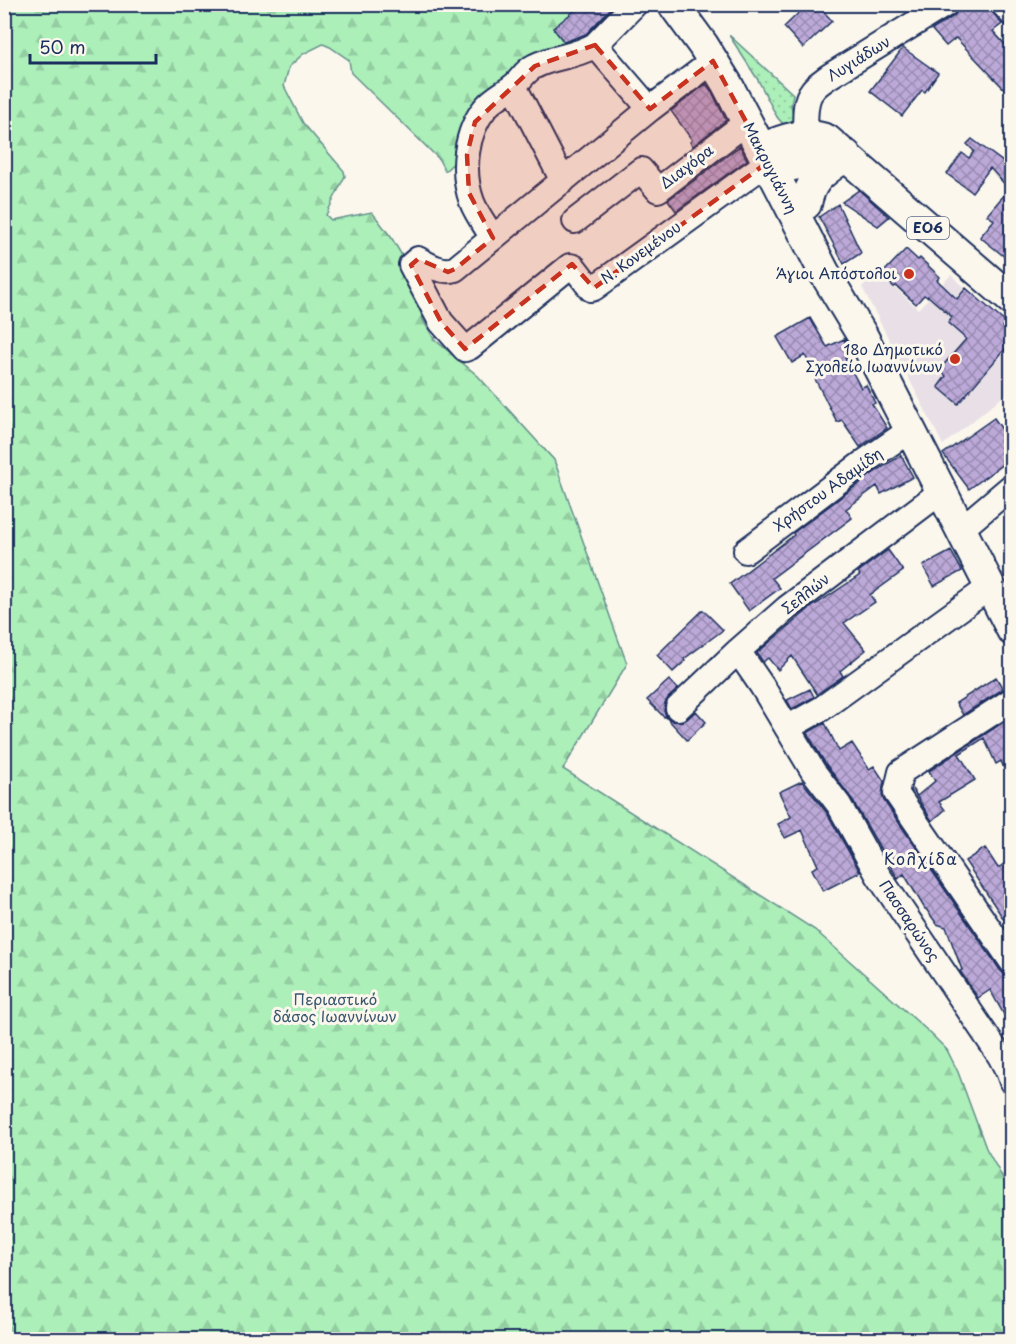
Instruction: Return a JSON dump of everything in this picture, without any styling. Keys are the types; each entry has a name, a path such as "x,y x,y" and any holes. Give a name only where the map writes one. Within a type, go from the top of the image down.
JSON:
{"main road":[{"name":"Μακρυγιάννη","path":"673,4 713,61 747,122 806,204 831,256 862,335"},
{"name":"Μακρυγιάννη","path":"691,4 714,33 738,70 773,159 824,272 862,335 1011,630"},
{"path":"773,159 805,136"},
{"name":"ΕΟ6","path":"805,136 827,140 1007,287"},
{"path":"773,159 846,155"},
{"path":"806,204 815,180 846,155"}],"street":[{"path":"635,4 595,45 581,53 556,58 526,71 514,86 496,98 475,122 469,141 466,167 467,185 473,204 493,238 650,109 713,61"},
{"name":"Λυγιάδων","path":"805,136 806,107 812,91 828,77 946,4"},
{"path":"1003,4 1011,14"},
{"path":"595,45 650,109"},
{"path":"514,86 563,181"},
{"name":"Διαγόρα","path":"575,221 641,170 658,190 747,122"},
{"name":"Ν. Κονεμένου","path":"493,238 455,269 448,272 418,260 411,265 441,322 465,349 570,266 574,267 591,289 594,288 773,159"},
{"name":"Χρήστου Αδαμίδη","path":"746,551 910,430"},
{"path":"961,529 1011,486"},
{"name":"Σελλών","path":"678,708 787,608 942,490"},
{"path":"787,728 821,709 990,587"},
{"name":"Πασσαρώνος","path":"738,651 762,686 813,771 839,805 878,875 1000,1056 1011,1083"},
{"path":"1011,700 901,772 896,793 1004,934 1011,962"}],"highlighted area":[{"path":"595,45 650,109 713,61 768,162 594,288 572,264 465,349 441,322 411,265 418,259 448,272 455,269 493,238 469,193 467,155 475,122 535,66"}],"shaded area":[{"name":"18ο Δημοτικό Σχολείο Ιωαννίνων","path":"877,271 918,309 951,275 1011,328 1011,390 943,445 862,287"}],"green space":[{"name":"Περιαστικό δάσος Ιωαννίνων","path":"5,5 582,5 560,27 581,46 538,57 460,157 445,171 438,158 351,73 349,60 330,47 323,44 303,54 289,67 284,86 303,123 344,171 345,176 326,215 331,220 372,212 391,237 407,264 423,320 434,339 478,376 554,460 627,664 563,769 815,930 947,1050 958,1072 986,1148 1011,1193 1011,1339 5,1340"},
{"path":"729,35 793,94 791,105 794,120 783,124 777,117 758,80"}],"building":[{"path":"583,4 615,4 586,34 564,42 553,28"},
{"path":"808,4 817,4 832,21 803,48 784,27"},
{"path":"962,4 986,4 1002,24 993,31 1011,51 1011,96 956,38 946,46 932,30 954,16"},
{"path":"903,48 938,73 925,92 922,90 902,116 870,91"},
{"path":"706,84 726,120 693,146 690,142 692,140 671,111"},
{"path":"972,139 1011,168 1011,251 1006,258 980,237 994,220 987,215 1009,189 990,168 972,192 947,174 962,153 969,158 974,151 967,144"},
{"path":"740,146 747,160 676,211 668,200"},
{"path":"859,190 889,217 878,226 842,202"},
{"path":"838,204 861,253 844,264 819,217"},
{"path":"906,249 918,260 920,258 940,277 937,280 957,299 966,288 1006,323 1003,327 1011,334 1011,342 958,404 938,387 946,376 939,370 966,339 948,323 952,317 928,296 924,295 916,304 881,275"},
{"path":"810,318 827,347 844,339 852,355 845,358 861,388 866,385 875,403 872,404 887,428 860,447 842,420 837,422 805,355 792,363 777,337"},
{"path":"994,418 1011,442 1011,458 969,489 943,454"},
{"path":"901,455 913,477 881,494 877,486 846,509 852,518 772,578 780,588 749,611 730,584 794,535 793,533"},
{"path":"888,550 903,571 870,595 875,602 844,623 866,650 840,671 843,676 817,694 792,656 778,670 768,658 763,662 757,653 809,609 860,575 858,572"},
{"path":"951,551 962,571 934,586 923,566"},
{"path":"703,610 723,630 684,659 685,661 673,672 657,655"},
{"path":"996,677 1003,689 963,715 956,703"},
{"path":"669,680 678,689 665,703 664,711 667,717 681,722 696,711 706,722 687,740 647,700"},
{"path":"810,689 814,697 792,709 787,700"},
{"path":"1011,717 1011,786 1001,761 996,764 984,738 959,754 975,780 939,802 945,810 932,821 912,789 917,796 935,781 929,771"},
{"path":"825,723 839,751 852,743 869,769 874,766 884,781 882,795 884,801 1000,970 1005,975 1011,976 1011,1027 990,990 978,998 960,971 962,970 946,927 937,924 925,909 904,874 898,879 851,798 825,763 807,733"},
{"path":"802,781 827,813 860,872 823,891 812,869 818,866 802,830 785,838 778,824 791,817 779,792"},
{"path":"985,848 998,868 1011,859 1011,930 965,861"}],"place":[{"name":"Άγιοι Απόστολοι","path":"909,274"},
{"name":"18ο Δημοτικό Σχολείο Ιωαννίνων","path":"955,359"}],"district":[{"name":"Κολχίδα","path":"921,859"}]}
